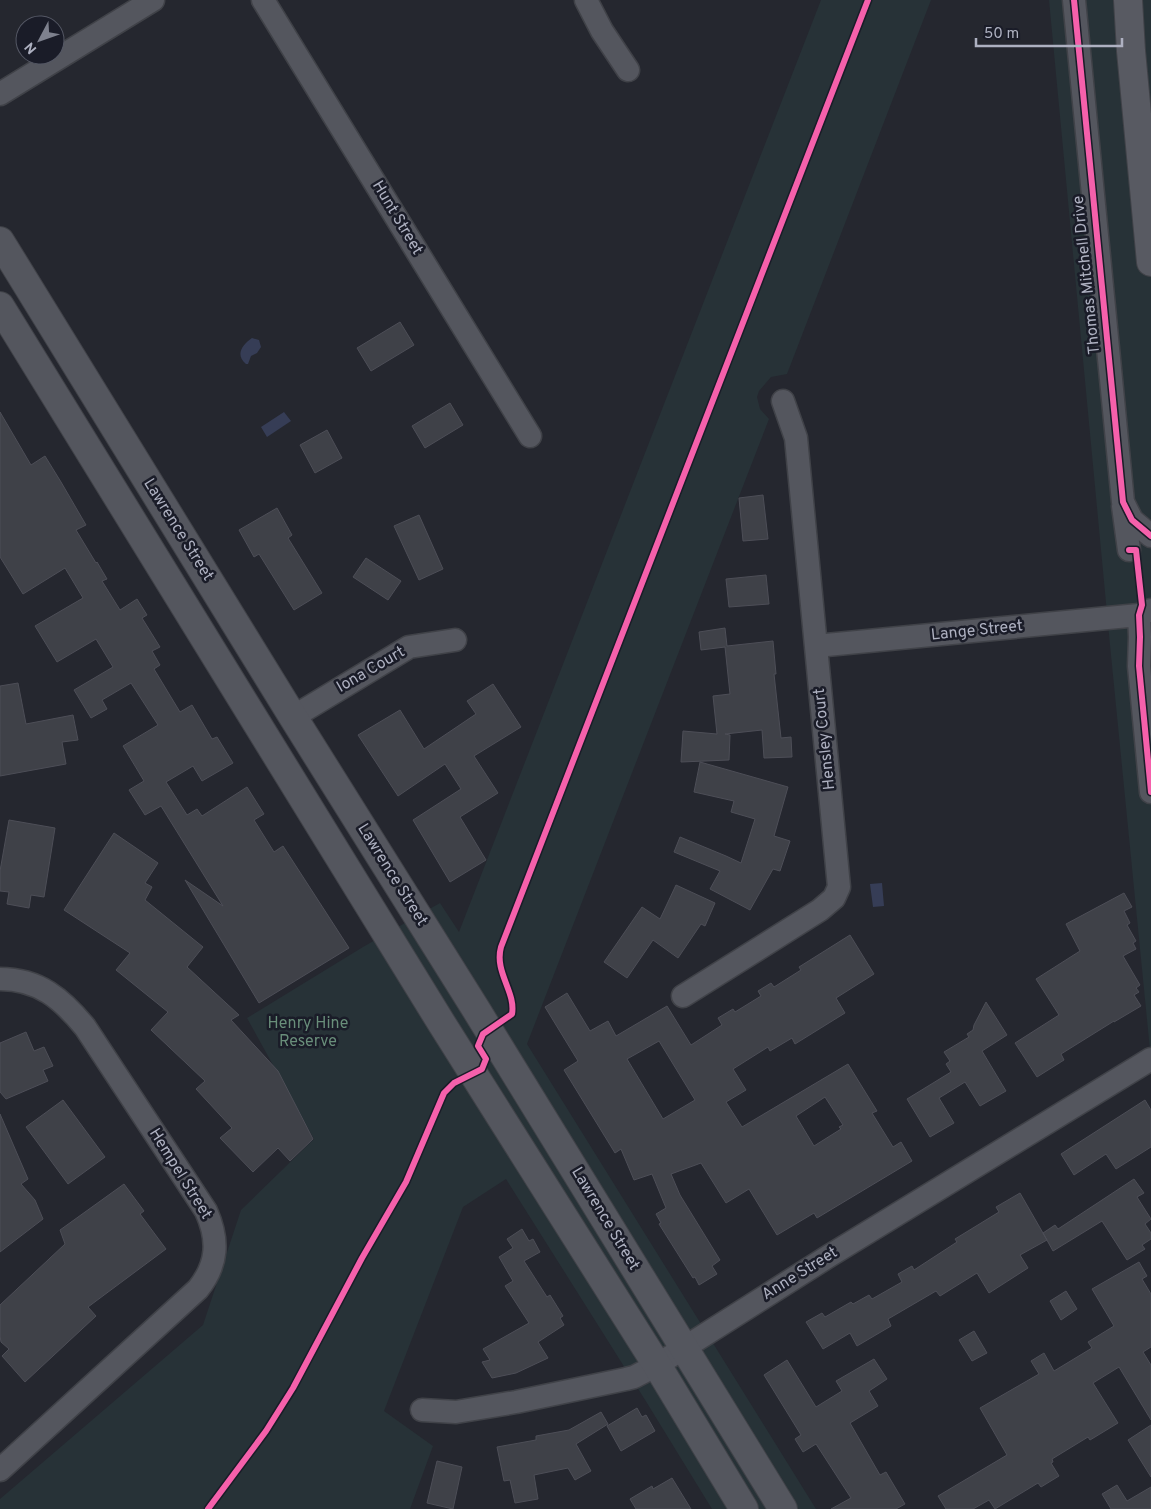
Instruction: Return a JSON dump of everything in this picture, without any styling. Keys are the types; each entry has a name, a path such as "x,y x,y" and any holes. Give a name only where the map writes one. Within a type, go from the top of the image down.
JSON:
{"main road":[{"path":"1128,0 1151,262"}],"street":[{"path":"0,94 153,0"},
{"name":"Hunt Street","path":"263,0 530,436"},
{"path":"586,0 602,31 628,70"},
{"name":"Thomas Mitchell Drive","path":"1074,0 1123,502 1132,520 1151,536"},
{"name":"Lawrence Street","path":"0,240 783,1509"},
{"name":"Lawrence Street","path":"0,306 437,1016 657,1365 744,1509"},
{"name":"Hensley Court","path":"683,996 820,910 837,893 839,877 796,438 783,402"},
{"path":"92,454 120,436"},
{"path":"1123,502 1129,550"},
{"path":"1147,615 1140,637 1139,666 1151,792"},
{"name":"Lange Street","path":"816,646 1147,615"},
{"name":"Iona Court","path":"293,717 409,647 455,640"},
{"path":"264,734 293,717"},
{"name":"Hempel Street","path":"0,979 12,979 39,987 51,993 70,1009 86,1027 206,1211 211,1222 214,1237 214,1253 208,1277 198,1289 0,1470"},
{"name":"Anne Street","path":"422,1410 456,1412 516,1402 634,1377 657,1365 829,1256 1151,1059"},
{"path":"489,1098 519,1079"}],"green space":[{"name":"Henry Hine Reserve","path":"821,0 931,0 787,374 771,377 759,391 757,397 760,409 769,419 527,1044 816,1509 712,1509 506,1179 463,1207 384,1411 433,1446 410,1509 0,1509 0,1499 203,1325 241,1210 314,1139 247,1018 363,947 440,903 459,932"},
{"path":"1049,0 1151,0 1151,1060 1110,645"}],"water":[{"path":"252,338 259,340 261,347 257,353 251,356 248,364 246,364 240,354 245,344"},
{"path":"284,412 291,421 267,437 261,427"},
{"path":"882,883 884,906 873,907 870,884"}],"building":[{"path":"400,322 414,345 371,371 357,348"},
{"path":"450,403 463,425 425,448 412,426"},
{"path":"0,412 31,465 45,456 61,482 86,525 76,530 107,579 102,581 120,610 137,599 147,615 142,618 160,647 152,651 160,665 154,669 180,712 192,705 212,739 217,737 233,763 202,781 193,766 166,782 187,815 197,809 202,816 247,787 264,814 254,820 274,852 283,846 349,948 259,1003 185,880 223,906 161,806 145,815 129,790 144,781 123,746 158,725 131,683 102,700 107,709 91,718 74,690 113,667 96,639 57,662 35,626 83,598 65,568 23,594 0,557"},
{"path":"327,430 342,458 315,473 300,445"},
{"path":"763,495 768,539 743,541 739,498"},
{"path":"277,508 292,535 288,538 322,593 294,610 259,554 254,557 239,530"},
{"path":"419,515 443,569 419,580 394,526"},
{"path":"366,558 401,581 388,600 353,577"},
{"path":"766,575 769,604 729,607 726,579"},
{"path":"725,628 727,646 773,641 776,674 774,674 781,738 791,737 792,757 764,758 762,730 725,734 730,735 729,760 681,762 683,731 717,734 713,696 730,694 725,647 701,650 699,632"},
{"path":"18,683 26,724 73,715 78,740 62,742 66,764 0,776 0,686"},
{"path":"493,684 521,727 474,756 498,793 460,817 486,860 450,882 413,820 461,789 445,764 398,796 358,735 400,710 424,749 476,714 467,701"},
{"path":"700,762 788,787 774,836 790,841 780,871 773,869 750,910 710,889 720,871 674,852 680,837 741,863 755,819 731,812 734,801 694,792"},
{"path":"9,820 55,828 44,897 31,895 29,908 7,904 9,892 0,891 0,871"},
{"path":"114,833 158,863 145,883 152,887 145,900 203,947 187,967 239,1015 231,1020 278,1071 313,1139 290,1161 278,1148 253,1172 220,1138 232,1128 196,1089 205,1081 151,1030 168,1012 116,970 130,953 64,910"},
{"path":"676,885 715,903 705,926 701,924 678,958 653,940 627,978 604,962 642,907 660,919"},
{"path":"1124,893 1132,907 1124,911 1130,923 1127,925 1136,941 1133,943 1136,949 1123,956 1140,985 1136,988 1139,992 1134,995 1141,1006 1061,1054 1064,1060 1037,1077 1015,1043 1059,1015 1036,979 1080,951 1066,924"},
{"path":"850,935 874,974 836,998 845,1013 795,1044 792,1038 770,1051 768,1047 733,1069 746,1090 726,1102 742,1127 848,1064 877,1111 872,1113 893,1147 901,1142 912,1161 817,1218 814,1213 777,1235 749,1189 726,1203 701,1163 671,1174 680,1195 720,1260 712,1266 717,1274 699,1285 659,1224 661,1223 656,1214 666,1208 652,1174 634,1180 621,1149 615,1153 564,1070 578,1061 545,1007 567,993 590,1031 608,1021 616,1036 667,1006 691,1045 722,1025 718,1018 733,1009 735,1012 761,996 758,991 771,983 774,987 801,970 799,967","holes":["659,1041 695,1100 663,1119 627,1059","825,1097 843,1125 839,1127 841,1129 814,1146 796,1116"]},
{"path":"986,1002 1007,1035 982,1051 1006,1091 980,1106 965,1082 939,1098 954,1123 930,1137 907,1099 951,1072 946,1064 950,1061 944,1052 969,1037 967,1034 973,1030"},
{"path":"26,1032 34,1051 44,1047 53,1066 43,1070 48,1081 6,1099 0,1092 0,1043"},
{"path":"63,1100 105,1157 68,1184 26,1127"},
{"path":"1145,1100 1151,1110 1151,1147 1116,1169 1106,1154 1074,1175 1061,1154"},
{"path":"0,1114 28,1179 21,1184 35,1200 43,1219 0,1252"},
{"path":"1134,1179 1144,1193 1137,1197 1151,1219 1145,1224 1151,1233 1151,1239 1142,1245 1145,1249 1127,1260 1102,1221 1053,1251 1043,1233 1055,1225 1058,1229"},
{"path":"124,1184 144,1211 140,1214 166,1249 88,1307 96,1316 25,1382 2,1356 9,1349 1,1342 0,1305 65,1244 60,1230"},
{"path":"1020,1193 1047,1240 1020,1255 1028,1268 989,1293 977,1273 940,1296 936,1291 888,1319 891,1326 857,1346 850,1333 823,1349 806,1322 822,1313 825,1317 851,1302 853,1304 869,1295 872,1299 902,1282 898,1274 912,1266 914,1270 957,1242 955,1239 999,1212 996,1207"},
{"path":"522,1229 529,1241 533,1239 540,1252 524,1261 547,1297 550,1295 563,1316 560,1318 564,1325 538,1342 548,1358 516,1373 492,1378 482,1362 490,1360 483,1349 529,1323 505,1286 513,1281 499,1257 513,1248 507,1239"},
{"path":"1139,1262 1147,1276 1142,1279 1151,1294 1151,1347 1143,1352 1151,1365 1151,1420 1119,1367 1093,1383 1118,1423 1090,1440 1088,1437 1052,1459 1053,1462 1051,1463 1059,1476 1041,1487 1038,1483 995,1509 989,1500 973,1509 946,1509 938,1496 1007,1455 980,1408 1039,1374 1031,1361 1044,1353 1054,1371 1092,1348 1088,1342 1114,1326 1092,1289"},
{"path":"1066,1291 1077,1309 1061,1320 1050,1301"},
{"path":"974,1331 987,1353 972,1361 959,1340"},
{"path":"874,1359 887,1379 869,1391 878,1406 850,1423 880,1475 886,1472 905,1504 896,1509 831,1509 851,1498 816,1444 803,1452 795,1439 801,1435 764,1375 787,1360 816,1407 842,1391 836,1381"},
{"path":"637,1408 642,1417 646,1415 655,1431 621,1451 607,1426"},
{"path":"601,1412 608,1424 576,1444 591,1471 575,1480 568,1468 534,1475 538,1499 515,1503 510,1480 504,1481 497,1447 536,1440 536,1436 569,1430"},
{"path":"1151,1425 1151,1477 1128,1440"},
{"path":"437,1461 462,1467 453,1509 427,1503"},
{"path":"672,1478 691,1509 636,1509 630,1499 652,1486 653,1489"},
{"path":"1117,1485 1127,1501 1151,1487 1151,1509 1111,1509 1102,1494"}],"cycle path":[{"path":"208,1509 266,1431 293,1388 362,1258 406,1182 444,1093 454,1083 482,1069 486,1059 478,1046 483,1034 512,1014 511,998 500,965 501,947 868,0"},
{"path":"1074,0 1123,502 1132,520 1151,536"},
{"path":"1129,550 1136,550 1142,605 1139,615 1139,666 1151,792"}]}
